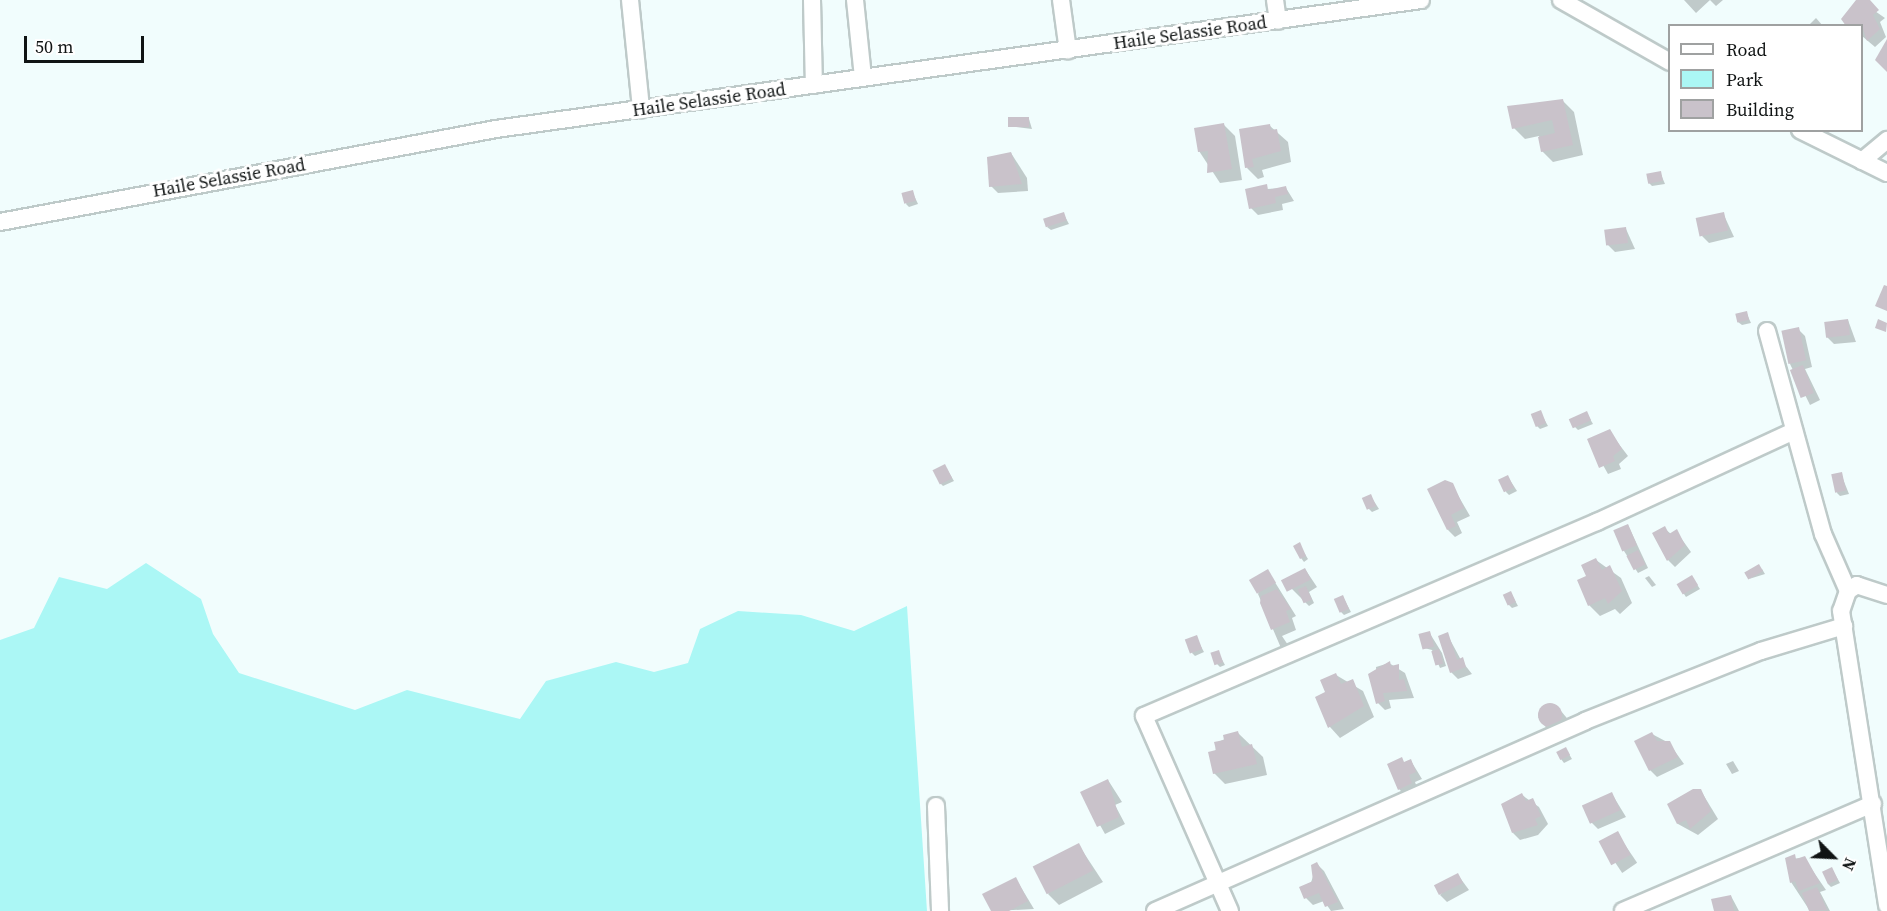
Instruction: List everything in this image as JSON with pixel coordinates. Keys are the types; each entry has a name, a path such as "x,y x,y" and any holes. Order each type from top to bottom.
{"street":[{"path":"630,0 641,109"},
{"path":"812,0 814,85"},
{"path":"855,0 863,77"},
{"path":"1061,0 1068,51"},
{"path":"1275,0 1278,21"},
{"name":"Haile Selassie Road","path":"0,222 496,129 1421,0"},
{"path":"1561,0 1668,61"},
{"path":"1804,132 1887,173"},
{"path":"1862,161 1887,140"},
{"path":"1767,331 1823,534 1848,591 1841,611 1887,905"},
{"path":"1230,911 1144,716 1597,522 1794,431"},
{"path":"1848,591 1867,586 1887,595"},
{"path":"1155,911 1662,689 1844,626"},
{"path":"1623,911 1873,804"},
{"path":"936,806 940,911"}],"green space":[{"path":"146,563 201,599 213,634 239,673 355,710 407,690 520,719 546,681 616,662 654,672 688,663 700,629 738,611 801,615 854,631 907,606 927,911 0,911 0,640 34,628 59,577 107,589"}],"building":[{"path":"1856,0 1870,0 1879,10 1873,15 1880,29 1867,41 1863,24 1845,24 1841,19"},
{"path":"1887,39 1887,72 1875,60"},
{"path":"1563,99 1573,145 1541,152 1538,137 1555,133 1552,120 1512,129 1507,106"},
{"path":"1008,117 1029,117 1029,127 1008,127"},
{"path":"1224,123 1232,169 1207,173 1208,151 1198,152 1194,128"},
{"path":"1270,124 1271,130 1277,129 1281,151 1252,159 1254,167 1245,168 1239,129"},
{"path":"1011,152 1022,184 989,187 987,157"},
{"path":"1661,171 1663,181 1648,184 1646,174"},
{"path":"1267,184 1268,190 1286,186 1288,194 1275,197 1276,203 1249,209 1245,189"},
{"path":"913,190 916,201 904,204 901,193"},
{"path":"1064,212 1067,221 1046,227 1043,219"},
{"path":"1724,212 1728,231 1700,237 1696,218"},
{"path":"1626,227 1628,243 1606,246 1604,230"},
{"path":"1884,285 1887,286 1887,311 1875,306"},
{"path":"1747,311 1749,320 1737,322 1735,314"},
{"path":"1848,319 1850,335 1826,338 1824,322"},
{"path":"1878,319 1887,323 1886,332 1875,328"},
{"path":"1799,327 1806,360 1788,364 1781,331"},
{"path":"1803,365 1814,393 1801,398 1790,370"},
{"path":"1541,410 1546,423 1536,427 1531,414"},
{"path":"1587,411 1591,420 1573,428 1569,419"},
{"path":"1610,429 1622,449 1613,456 1615,461 1599,468 1587,439"},
{"path":"945,464 952,478 940,485 933,470"},
{"path":"1842,472 1846,491 1835,493 1831,474"},
{"path":"1508,475 1514,488 1504,492 1498,480"},
{"path":"1445,480 1453,483 1464,508 1451,515 1456,526 1447,530 1427,489"},
{"path":"1371,494 1376,506 1367,510 1362,498"},
{"path":"1628,524 1637,545 1622,551 1613,530"},
{"path":"1665,526 1669,534 1677,529 1685,545 1667,561 1652,533"},
{"path":"1300,542 1306,556 1300,559 1293,546"},
{"path":"1638,550 1645,564 1634,570 1626,556"},
{"path":"1596,558 1602,570 1610,565 1622,591 1608,604 1605,598 1588,606 1577,580 1586,576 1581,565"},
{"path":"1759,564 1763,571 1748,579 1744,572"},
{"path":"1305,568 1311,580 1287,592 1281,580"},
{"path":"1268,569 1276,583 1257,594 1249,580"},
{"path":"1692,575 1698,585 1683,595 1677,584"},
{"path":"1306,586 1312,600 1304,603 1298,590"},
{"path":"1277,589 1291,609 1286,611 1290,622 1271,630 1260,603 1261,596"},
{"path":"1511,591 1516,602 1508,606 1503,595"},
{"path":"1343,595 1349,609 1340,613 1334,599"},
{"path":"1430,631 1434,646 1423,650 1418,634"},
{"path":"1448,632 1457,660 1463,657 1466,667 1450,673 1438,636"},
{"path":"1197,635 1202,649 1190,654 1185,639"},
{"path":"1439,649 1443,663 1435,666 1431,651"},
{"path":"1219,650 1223,662 1214,665 1210,653"},
{"path":"1390,661 1391,666 1399,664 1399,680 1404,679 1407,691 1383,693 1385,701 1376,704 1368,674"},
{"path":"1336,673 1341,684 1353,679 1364,706 1328,728 1315,697 1325,692 1320,680"},
{"path":"1550,703 1558,707 1562,715 1558,723 1550,727 1542,723 1538,715 1542,707"},
{"path":"1238,731 1242,747 1252,744 1257,764 1213,774 1208,752 1216,750 1214,742 1224,740 1223,735"},
{"path":"1652,732 1657,741 1670,741 1678,757 1649,771 1634,741"},
{"path":"1566,747 1570,755 1560,760 1556,752"},
{"path":"1402,757 1404,762 1411,759 1416,772 1409,775 1412,783 1398,790 1387,764"},
{"path":"1108,779 1119,817 1097,827 1080,792"},
{"path":"1693,789 1701,789 1711,811 1690,829 1686,820 1677,824 1667,804"},
{"path":"1612,792 1620,810 1590,824 1582,805"},
{"path":"1522,793 1526,801 1533,798 1541,816 1535,819 1538,825 1512,833 1501,804"},
{"path":"1618,831 1631,855 1611,865 1599,841"},
{"path":"1079,843 1093,871 1047,894 1033,867"},
{"path":"1795,854 1796,859 1805,856 1820,883 1799,891 1795,881 1790,883 1785,858"},
{"path":"1317,862 1338,902 1325,907 1319,893 1304,899 1299,887 1313,881 1311,865"},
{"path":"1832,867 1838,880 1828,884 1822,872"},
{"path":"1458,873 1463,883 1439,895 1434,885"},
{"path":"1016,877 1028,901 1009,911 991,911 982,894"},
{"path":"1817,887 1827,910 1809,911 1802,893"},
{"path":"1731,895 1734,911 1714,911 1711,899"}]}
